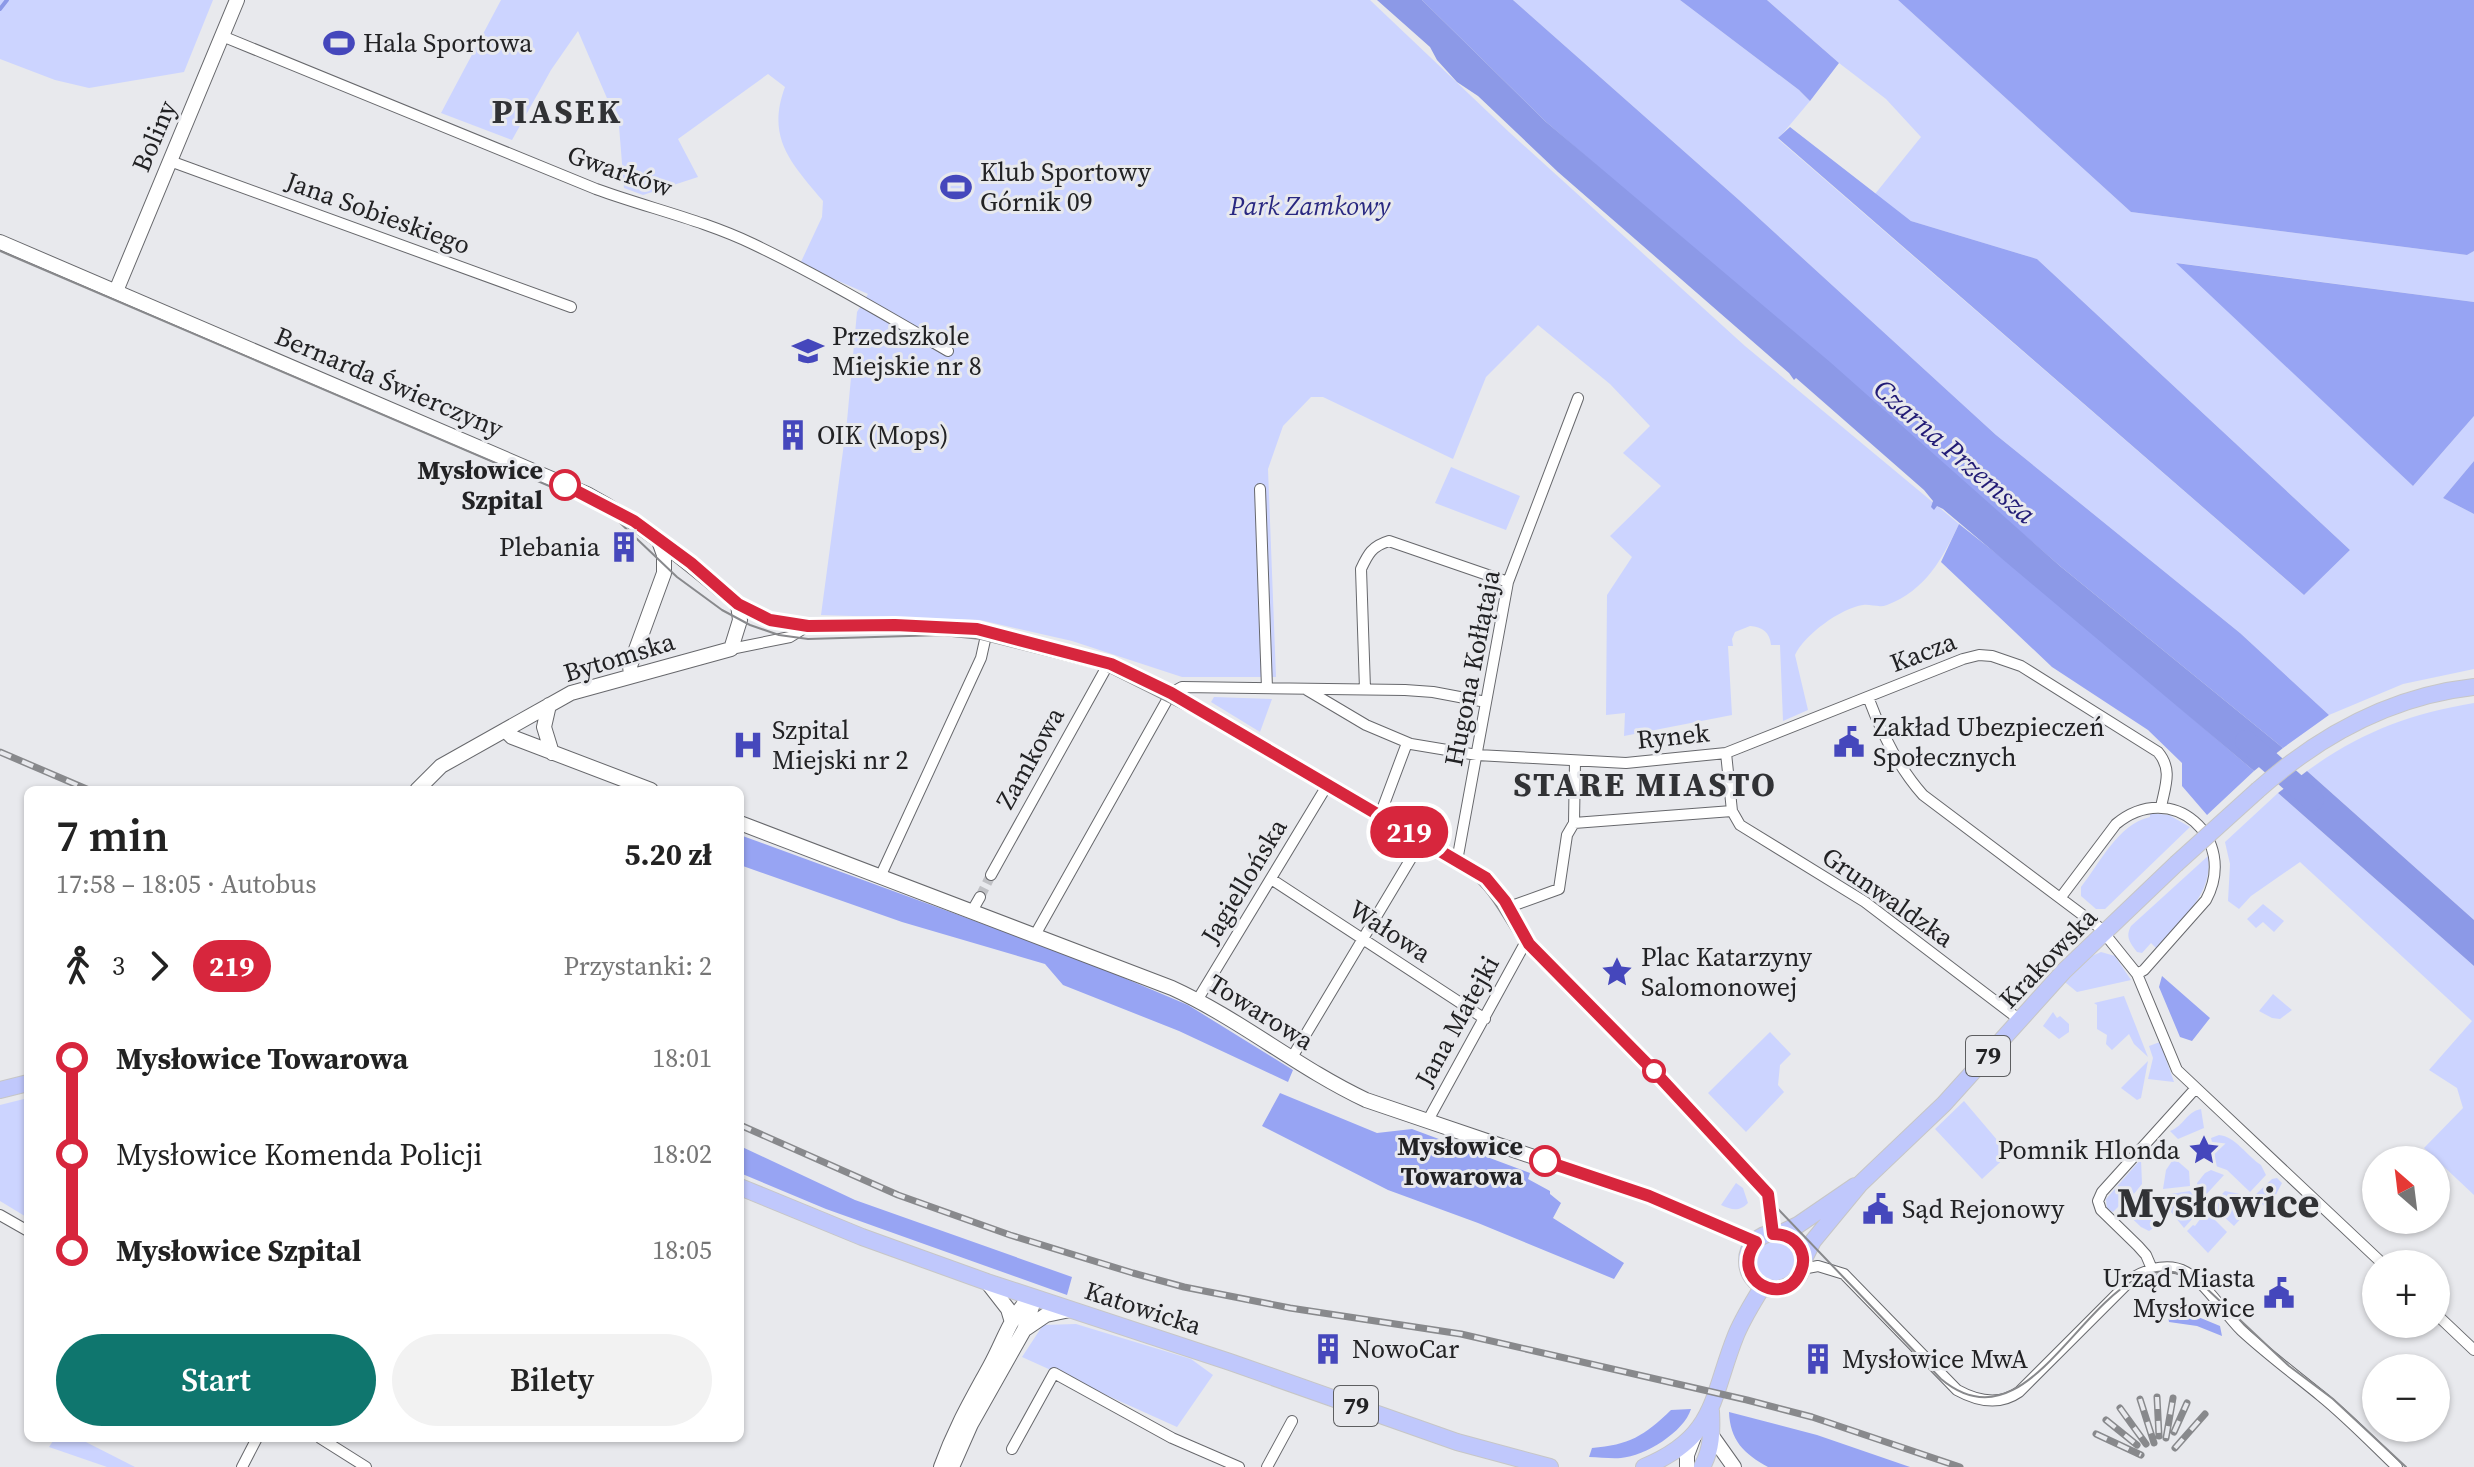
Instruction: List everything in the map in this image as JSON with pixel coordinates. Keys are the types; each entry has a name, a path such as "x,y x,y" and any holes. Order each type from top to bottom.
{"main road":[{"name":"Krakowska","path":"1802,1265 1813,1241 1860,1184 1944,1104 2064,971 2258,790 2306,750 2359,720 2410,701 2474,687"},
{"path":"0,1090 24,1084"},
{"name":"Krakowska","path":"1776,1234 1798,1225 1860,1184"},
{"name":"Katowicka","path":"744,1189 862,1237 987,1282 1230,1362 1457,1442 1541,1466"},
{"name":"79","path":"1756,1242 1776,1234"},
{"path":"1776,1234 1795,1242 1802,1265"},
{"path":"1702,1467 1708,1455 1704,1435 1736,1335 1763,1286 1753,1278 1748,1266 1749,1253 1756,1242"},
{"name":"79","path":"1763,1286 1773,1289 1788,1286 1797,1279 1802,1265"},
{"path":"1644,1467 1704,1435"}],"street":[{"name":"Boliny","path":"116,291 237,0"},
{"name":"Gwarków","path":"222,36 611,194 652,205 751,243 948,351"},
{"name":"Jana Sobieskiego","path":"170,161 571,307"},
{"name":"Bernarda Świerczyny","path":"0,242 587,494 634,521 691,563 738,604"},
{"name":"Hugona Kołłątaja","path":"1457,861 1508,582 1578,398"},
{"path":"1260,489 1267,688"},
{"path":"631,675 630,666 664,573 664,555 659,541"},
{"path":"1365,689 1361,569 1366,556 1377,545 1389,541 1508,582"},
{"path":"664,573 673,567 691,563"},
{"path":"731,649 740,620 738,604"},
{"name":"Bytomska","path":"738,604 770,620 808,626 895,625 987,631 1111,664 1171,693 1486,878 1509,907 1529,944 1665,1082 1768,1194 1776,1234"},
{"name":"Bytomska","path":"421,786 441,766 571,693 731,649 790,637 808,626"},
{"path":"880,877 981,658 987,631"},
{"name":"Kacza","path":"1726,753 1971,657 1996,656 2044,679 2155,749 2168,768 2161,807"},
{"name":"Zamkowa","path":"991,875 1111,664"},
{"path":"1035,935 1171,693 1182,687 1433,692 1486,702"},
{"name":"Rynek","path":"1307,690 1366,725 1407,743 1477,755 1651,762 1726,753 1732,811"},
{"path":"1868,697 1883,735 1923,795 2061,897 2104,933 2137,974 2177,1070 2368,1250"},
{"path":"549,705 544,727 552,753"},
{"path":"505,730 512,737 640,786"},
{"path":"1380,815 1407,743"},
{"path":"1509,907 1559,889 1567,835 1574,823 1575,761"},
{"name":"Jagiellońska","path":"1198,999 1328,784"},
{"path":"2061,897 2116,824 2143,808 2161,807 2186,816 2204,832 2217,865 2212,889 2206,900 2137,974"},
{"path":"1574,823 1732,811"},
{"name":"Grunwaldzka","path":"1732,811 1740,825 1865,902 2020,1020"},
{"name":"Towarowa","path":"744,825 1198,999 1343,1089 1427,1122 1649,1196 1756,1242"},
{"path":"1291,1059 1422,840"},
{"name":"Wałowa","path":"1271,879 1485,1019"},
{"path":"972,911 980,897"},
{"name":"Jana Matejki","path":"1427,1122 1523,947 1529,944"},
{"path":"2152,1269 2146,1255 2101,1210 2098,1201 2102,1192 2195,1089"},
{"path":"0,1215 24,1229"},
{"path":"1802,1265 1844,1274 1957,1390 1972,1399 1983,1401 2004,1399 2016,1394 2125,1284 2152,1269 2169,1267 2188,1273 2222,1311 2281,1366 2342,1415 2397,1467"},
{"path":"987,1282 1008,1309 1011,1319"},
{"path":"941,1467 951,1440 992,1363 1011,1319 1033,1297"},
{"path":"952,1467 971,1424 1024,1330 1033,1297"},
{"path":"1024,1330 1046,1315 1072,1310"},
{"path":"2450,1327 2474,1350"},
{"path":"1012,1449 1054,1373 1172,1438 1239,1467"},
{"path":"971,1424 973,1395"},
{"path":"1267,1467 1292,1421"},
{"path":"951,1440 971,1424"},
{"path":"1687,1467 1687,1455 1704,1435 1734,1467"},
{"path":"242,1467 255,1442"},
{"path":"326,1442 366,1467"}],"green space":[{"path":"0,0 213,0 184,72 89,88 55,80 0,59"},
{"name":"Park Zamkowy","path":"501,0 1370,0 1509,132 1745,346 1959,524 1939,561 1912,591 1887,605 1863,605 1844,611 1806,639 1795,655 1808,710 1783,721 1780,645 1771,645 1765,631 1750,626 1735,632 1733,646 1728,646 1732,715 1624,736 1625,713 1606,715 1607,595 1632,557 1610,536 1661,486 1623,453 1650,426 1610,384 1538,325 1486,377 1453,459 1323,397 1311,397 1283,426 1268,469 1276,677 1182,677 1072,641 980,620 821,615 847,421 857,312 868,294 800,264 822,217 823,201 792,162 780,135 778,121 785,87 768,74 678,139 698,177 643,195 624,188 619,126 578,31 551,70 512,140 441,113"},
{"path":"1513,0 1680,0 1810,101 1778,139 2304,595 2350,550 2037,259 1911,221 1875,194 1921,137 1886,99 1767,0 1898,0 2131,212 2467,255 2474,251 2474,302 2177,263 2413,486 2474,416 2474,461 2443,498 2474,514 2474,669 2403,684 2329,715 2240,633 1996,435 1739,200"},
{"path":"1451,467 1520,496 1506,530 1435,503"},
{"path":"1214,697 1272,699 1260,732 1211,702"},
{"path":"2474,703 2474,920 2307,771 2347,745 2386,726"},
{"path":"2278,793 2474,966 2474,1195 2450,1172 2450,1146 2426,1146 2463,1108 2457,1088 2429,1070 2472,1021 2300,862 2251,896 2239,909 2228,901 2230,864 2225,842"},
{"path":"2150,813 2169,815 2190,827 2105,909 2096,909 2081,896 2081,887 2119,836 2150,817"},
{"path":"2208,856 2206,883 2193,906 2156,948 2151,943 2142,953 2137,952 2128,937 2131,926"},
{"path":"2263,904 2284,921 2274,932 2263,922 2256,928 2247,919"},
{"path":"2101,952 2115,956 2131,980 2077,992 2062,983 2092,956"},
{"path":"2273,994 2292,1010 2280,1019 2259,1011"},
{"path":"2124,996 2148,1057 2134,1044 2129,1034 2112,1050 2106,1044 2107,1035 2097,1029 2097,1005 2094,1003"},
{"path":"2053,1012 2069,1024 2069,1032 2059,1039 2043,1026"},
{"path":"1770,1032 1791,1054 1780,1065 1778,1085 1784,1092 1746,1132 1708,1093"},
{"path":"2160,1042 2174,1082 2148,1079 2153,1058 2149,1046"},
{"path":"2148,1061 2141,1098 2137,1100 2121,1088"},
{"path":"24,1099 24,1216 0,1201 0,1105"},
{"path":"1964,1101 2009,1154 1982,1179 1935,1129"},
{"path":"2201,1109 2204,1128 2178,1139 2170,1131 2192,1113"},
{"path":"2219,1135 2236,1143 2261,1165 2266,1175 2250,1192 2227,1170 2213,1165 2212,1157 2215,1156 2211,1138"},
{"path":"2174,1158 2189,1171 2190,1186 2163,1189 2166,1170"},
{"path":"2141,1159 2142,1184 2133,1195 2152,1217 2155,1227 2149,1231 2119,1206 2113,1212 2107,1209 2106,1199"},
{"path":"2211,1170 2224,1175 2202,1199 2198,1195 2197,1183"},
{"path":"2277,1178 2282,1183 2268,1210 2254,1196"},
{"path":"1736,1183 1743,1188 1748,1203 1735,1209 1721,1205"},
{"path":"2190,1191 2202,1208 2184,1228 2167,1207 2164,1195"},
{"path":"2225,1191 2245,1195 2254,1204 2234,1226 2211,1205"},
{"path":"2206,1211 2227,1232 2208,1253 2187,1231"},
{"path":"1771,1239 1794,1248 1797,1261 1785,1279 1773,1285 1759,1276 1754,1263 1758,1250"},
{"path":"1076,1324 1191,1359 1213,1375 1177,1427 1022,1357 1043,1325"},
{"path":"52,1442 86,1442 135,1467 107,1467 49,1447"}],"shaded area":[{"path":"1377,0 1422,0 1545,121 1830,362 2060,566 2283,748 2254,771 1943,509 1937,506 1934,510 1931,507 1933,501 1924,490 1558,172 1478,96 1457,82 1430,47"},
{"path":"1422,0 1513,0 1739,200 1996,435 2240,633 2329,715 2283,748 2060,566 1545,121"},
{"path":"1680,0 1767,0 1839,63 1810,101"},
{"path":"1898,0 2474,0 2474,251 2467,255 2131,212"},
{"path":"1790,127 1911,221 2037,259 2350,550 2304,595 1778,138"},
{"path":"2176,263 2474,302 2474,416 2413,486"},
{"path":"2474,461 2474,514 2443,498"},
{"path":"1959,524 2035,584 2254,771 2207,815 2182,786 2182,763 2148,730 2052,667 1941,562"},
{"path":"2307,771 2474,920 2474,966 2278,793"},
{"path":"744,836 1084,961 1188,1005 1293,1070 1288,1082 1179,1031 1063,985 1045,964 902,922 744,866"},
{"path":"2162,976 2210,1018 2192,1041 2180,1037 2159,987"},
{"path":"1280,1093 1377,1133 1412,1129 1530,1173 1528,1179 1550,1191 1561,1203 1553,1218 1624,1263 1614,1279 1388,1190 1262,1126"},
{"path":"744,1148 855,1200 1072,1277 1067,1295 826,1209 744,1175"},
{"path":"2191,1314 2220,1326 2222,1336 2197,1326 2169,1322 2168,1316"},
{"path":"1691,1409 1672,1434 1652,1448 1621,1458 1589,1457 1592,1448 1635,1438 1671,1410"},
{"path":"1729,1412 1817,1435 1910,1467 1768,1467 1752,1457 1735,1438"}],"waterway":[{"path":"0,9 7,0"},
{"name":"Czarna Przemsza","path":"2246,741 2313,800"}],"tunnel":[{"path":"980,897 991,875"}],"tram line":[{"path":"0,251 582,500 617,520 677,577 722,610 750,625 779,635 808,639 942,635 981,639 1105,670 1209,722 1450,861 1487,892 1537,964 1570,992 1941,1379 1978,1397 2012,1390 2044,1367 2104,1304 2135,1280 2168,1271 2205,1287 2289,1366 2333,1399 2406,1467"}],"railway":[{"path":"0,752 80,786"},
{"path":"744,1127 898,1195 1010,1235 1133,1273 1184,1287 1290,1308 1461,1334 1747,1400 1812,1417 1960,1467"},
{"path":"2157,1397 2159,1436"},
{"path":"2166,1438 2173,1398"},
{"path":"2140,1399 2154,1443"},
{"path":"2174,1432 2187,1403"},
{"path":"2120,1408 2146,1444"},
{"path":"2175,1448 2205,1414"},
{"path":"2106,1420 2137,1445"},
{"path":"2096,1434 2141,1455"}],"bus line":[{"name":"219","path":"565,485 634,521 691,563 738,604 770,620 808,626 895,625 977,629 1111,664 1171,693 1486,878 1505,901 1529,944 1654,1071 1768,1194 1773,1234 1786,1236 1797,1245 1803,1257 1801,1272 1788,1286 1773,1289 1763,1286 1753,1278 1748,1266 1749,1253 1756,1242 1649,1196 1545,1161"}],"place":[{"name":"Hala Sportowa","path":"339,43"},
{"name":"Klub Sportowy Górnik 09","path":"956,187"},
{"name":"Przedszkole Miejskie nr 8","path":"808,351"},
{"name":"OIK (Mops)","path":"793,435"},
{"name":"Mysłowice Szpital","path":"565,485"},
{"name":"Plebania","path":"624,547"},
{"name":"Zakład Ubezpieczeń Społecznych","path":"1849,742"},
{"name":"Szpital Miejski nr 2","path":"748,745"},
{"name":"Plac Katarzyny Salomonowej","path":"1617,972"},
{"name":"Pomnik Hlonda","path":"2204,1150"},
{"name":"Mysłowice Towarowa","path":"1545,1161"},
{"name":"Sąd Rejonowy","path":"1878,1209"},
{"name":"Urząd Miasta Mysłowice","path":"2279,1293"},
{"name":"NowoCar","path":"1328,1349"},
{"name":"Mysłowice MwA","path":"1818,1359"}],"district":[{"name":"PIASEK","path":"557,111"},
{"name":"STARE MIASTO","path":"1645,784"},
{"name":"Mysłowice","path":"2218,1202"}]}
